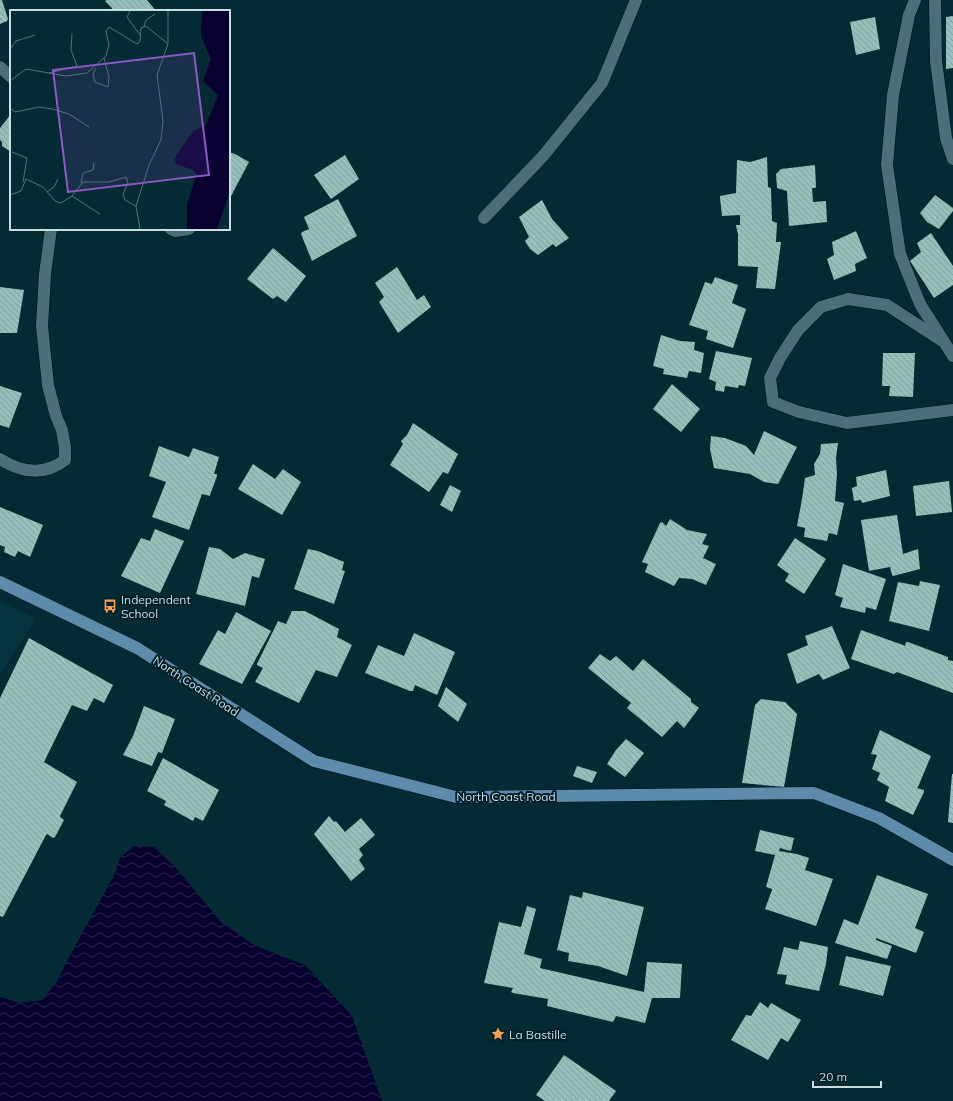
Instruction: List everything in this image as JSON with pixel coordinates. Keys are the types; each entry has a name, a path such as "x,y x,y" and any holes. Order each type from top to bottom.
{"main road":[{"name":"North Coast Road","path":"0,582 137,648 314,761 456,797 814,793 879,818 953,860"}],"street":[{"path":"484,218 544,155 602,84 636,0"},
{"path":"915,0 909,15 893,95 886,165 900,254 920,304 953,356"},
{"path":"935,0 936,61 946,138 953,159"},
{"path":"0,67 10,76"},
{"path":"0,459 16,468 31,471 57,466 65,460 62,430 56,416 48,385 42,326 45,274 51,230"},
{"path":"172,230 175,232 185,230"},
{"path":"944,342 887,305 848,299 821,307 798,330 770,378 773,402 799,412 847,423 953,410"}],"shaded area":[{"path":"0,601 36,618 0,675"}],"water":[{"path":"134,846 154,847 176,868 221,922 254,945 305,965 352,1016 382,1101 0,1101 0,997 19,1003 43,1000 57,981 115,874 120,858"}],"building":[{"path":"0,0 2,0 8,19 0,24"},
{"path":"147,0 155,10 111,10 112,8 105,1"},
{"path":"953,16 953,68 946,69 946,17"},
{"path":"875,17 880,49 856,55 850,22"},
{"path":"10,115 10,151 2,146 2,142 0,140 0,128"},
{"path":"230,152 249,162 230,198"},
{"path":"345,155 359,179 331,199 314,175"},
{"path":"767,157 768,187 771,188 772,221 777,223 776,242 781,242 775,289 756,288 758,267 738,266 738,234 736,225 740,225 740,215 722,216 720,198 720,196 736,193 737,160 750,162"},
{"path":"815,165 816,187 812,188 813,202 826,201 827,222 789,226 787,191 777,188 776,174 781,169"},
{"path":"935,195 953,208 953,211 939,229 927,222 920,213"},
{"path":"338,199 357,236 312,261 301,234 309,229 304,217"},
{"path":"542,200 552,219 569,238 556,247 553,244 538,255 530,249 525,241 529,237 519,217"},
{"path":"856,231 867,258 855,264 856,271 834,280 827,259 834,255 832,242"},
{"path":"931,233 953,266 953,285 934,298 910,261 921,252 917,243"},
{"path":"273,248 306,276 286,302 277,296 273,299 247,279"},
{"path":"397,267 417,300 424,295 431,307 398,333 379,302 384,297 375,283"},
{"path":"715,277 738,285 732,303 746,309 733,348 706,339 708,331 689,325 705,282 712,284"},
{"path":"0,287 24,290 17,333 0,333"},
{"path":"661,335 680,341 695,342 694,350 704,353 701,373 689,371 687,378 663,374 664,369 653,366"},
{"path":"716,351 752,358 745,386 739,385 738,388 725,386 724,392 715,390 716,382 709,379"},
{"path":"883,353 915,353 913,397 889,396 890,386 882,386"},
{"path":"672,384 700,409 681,432 653,409"},
{"path":"0,386 22,393 9,428 0,425"},
{"path":"413,423 458,454 448,474 443,472 429,492 390,465 403,444 401,441 407,435"},
{"path":"764,431 797,447 778,484 764,482 750,474 714,468 710,449 711,436 725,438 746,446 754,455"},
{"path":"838,443 836,458 837,474 835,501 844,503 837,535 829,533 827,541 804,537 805,528 797,526 805,478 815,475 814,464 820,454 821,444"},
{"path":"159,446 189,457 193,448 219,457 214,474 217,474 217,476 210,496 202,494 189,530 152,517 166,482 149,476"},
{"path":"253,464 275,479 283,469 301,482 282,515 238,489"},
{"path":"886,470 890,496 862,503 861,500 854,501 852,488 857,486 856,477"},
{"path":"949,481 952,512 916,516 913,486"},
{"path":"450,485 461,491 452,512 440,505"},
{"path":"0,507 43,525 30,557 18,551 15,557 4,552 5,547 0,545"},
{"path":"897,515 903,554 918,549 920,569 893,576 890,567 869,571 861,520"},
{"path":"670,519 687,530 707,534 702,544 709,546 703,558 716,564 706,585 692,579 679,578 674,586 645,572 648,564 642,562 660,523 662,522 666,526"},
{"path":"155,529 184,541 160,593 121,576 141,538 150,541"},
{"path":"795,538 826,559 804,594 785,581 789,574 777,565"},
{"path":"209,547 220,549 233,559 245,553 265,559 259,578 252,576 245,606 196,594"},
{"path":"308,549 318,551 344,562 342,570 345,571 334,604 294,589"},
{"path":"843,564 886,579 876,610 866,607 865,613 840,607 843,598 835,595"},
{"path":"920,581 940,585 929,631 889,621 898,582 919,586"},
{"path":"292,611 305,611 339,629 337,637 352,645 337,677 316,670 299,703 255,682 263,668 257,664 278,621 286,624"},
{"path":"236,612 271,631 242,684 199,664 218,630 225,634"},
{"path":"832,626 850,668 823,680 819,674 797,684 787,654 808,645 805,636"},
{"path":"861,630 905,646 906,642 908,642 948,657 948,660 953,661 953,693 897,672 894,674 851,659"},
{"path":"414,633 455,652 437,695 415,685 413,691 410,691 365,673 378,645 404,656"},
{"path":"29,638 113,685 104,703 94,698 87,711 72,705 44,762 77,782 60,816 64,820 55,837 53,838 47,834 46,835 3,917 0,916 0,698"},
{"path":"600,654 610,661 616,656 633,671 643,659 691,699 691,702 699,708 684,728 677,721 662,737 627,708 631,703 588,668"},
{"path":"446,687 467,704 458,722 438,706"},
{"path":"761,699 785,702 797,714 784,787 742,783 755,705"},
{"path":"144,706 175,719 162,753 158,752 152,766 123,755 133,736"},
{"path":"880,730 931,756 917,788 924,790 924,792 913,815 885,801 889,787 877,780 880,773 872,769 877,755 871,754"},
{"path":"626,739 644,753 625,777 607,764 616,750"},
{"path":"163,758 219,790 203,821 195,817 193,821 164,805 166,801 147,791"},
{"path":"577,766 597,772 592,783 573,776"},
{"path":"953,774 953,823 948,822"},
{"path":"329,816 334,822 336,821 345,832 361,818 375,835 359,849 363,855 359,860 365,869 351,881 314,834"},
{"path":"760,830 794,838 791,851 780,848 779,851 809,858 805,870 833,879 816,926 765,909 772,890 766,887 775,855 755,851"},
{"path":"877,875 928,894 915,928 924,932 916,953 876,938 876,940 892,946 887,959 835,943 844,919 858,925"},
{"path":"583,892 644,907 627,976 598,966 568,961 569,953 557,950 570,895 582,898"},
{"path":"527,906 536,909 524,954 542,959 540,968 644,992 647,962 682,964 680,998 652,998 645,1023 616,1016 613,1022 547,1006 548,999 513,993 511,992 513,988 484,983 499,922 521,927"},
{"path":"800,941 828,947 826,964 819,991 785,984 787,975 777,974 784,947 798,950"},
{"path":"846,956 891,966 883,996 839,985"},
{"path":"760,1002 768,1008 771,1003 801,1020 788,1042 781,1038 768,1060 731,1040 746,1015 751,1016"},
{"path":"564,1055 616,1091 609,1101 545,1101 536,1095"}],"place":[{"name":"Independent School","path":"110,606"},
{"name":"La Bastille","path":"498,1034"}]}
